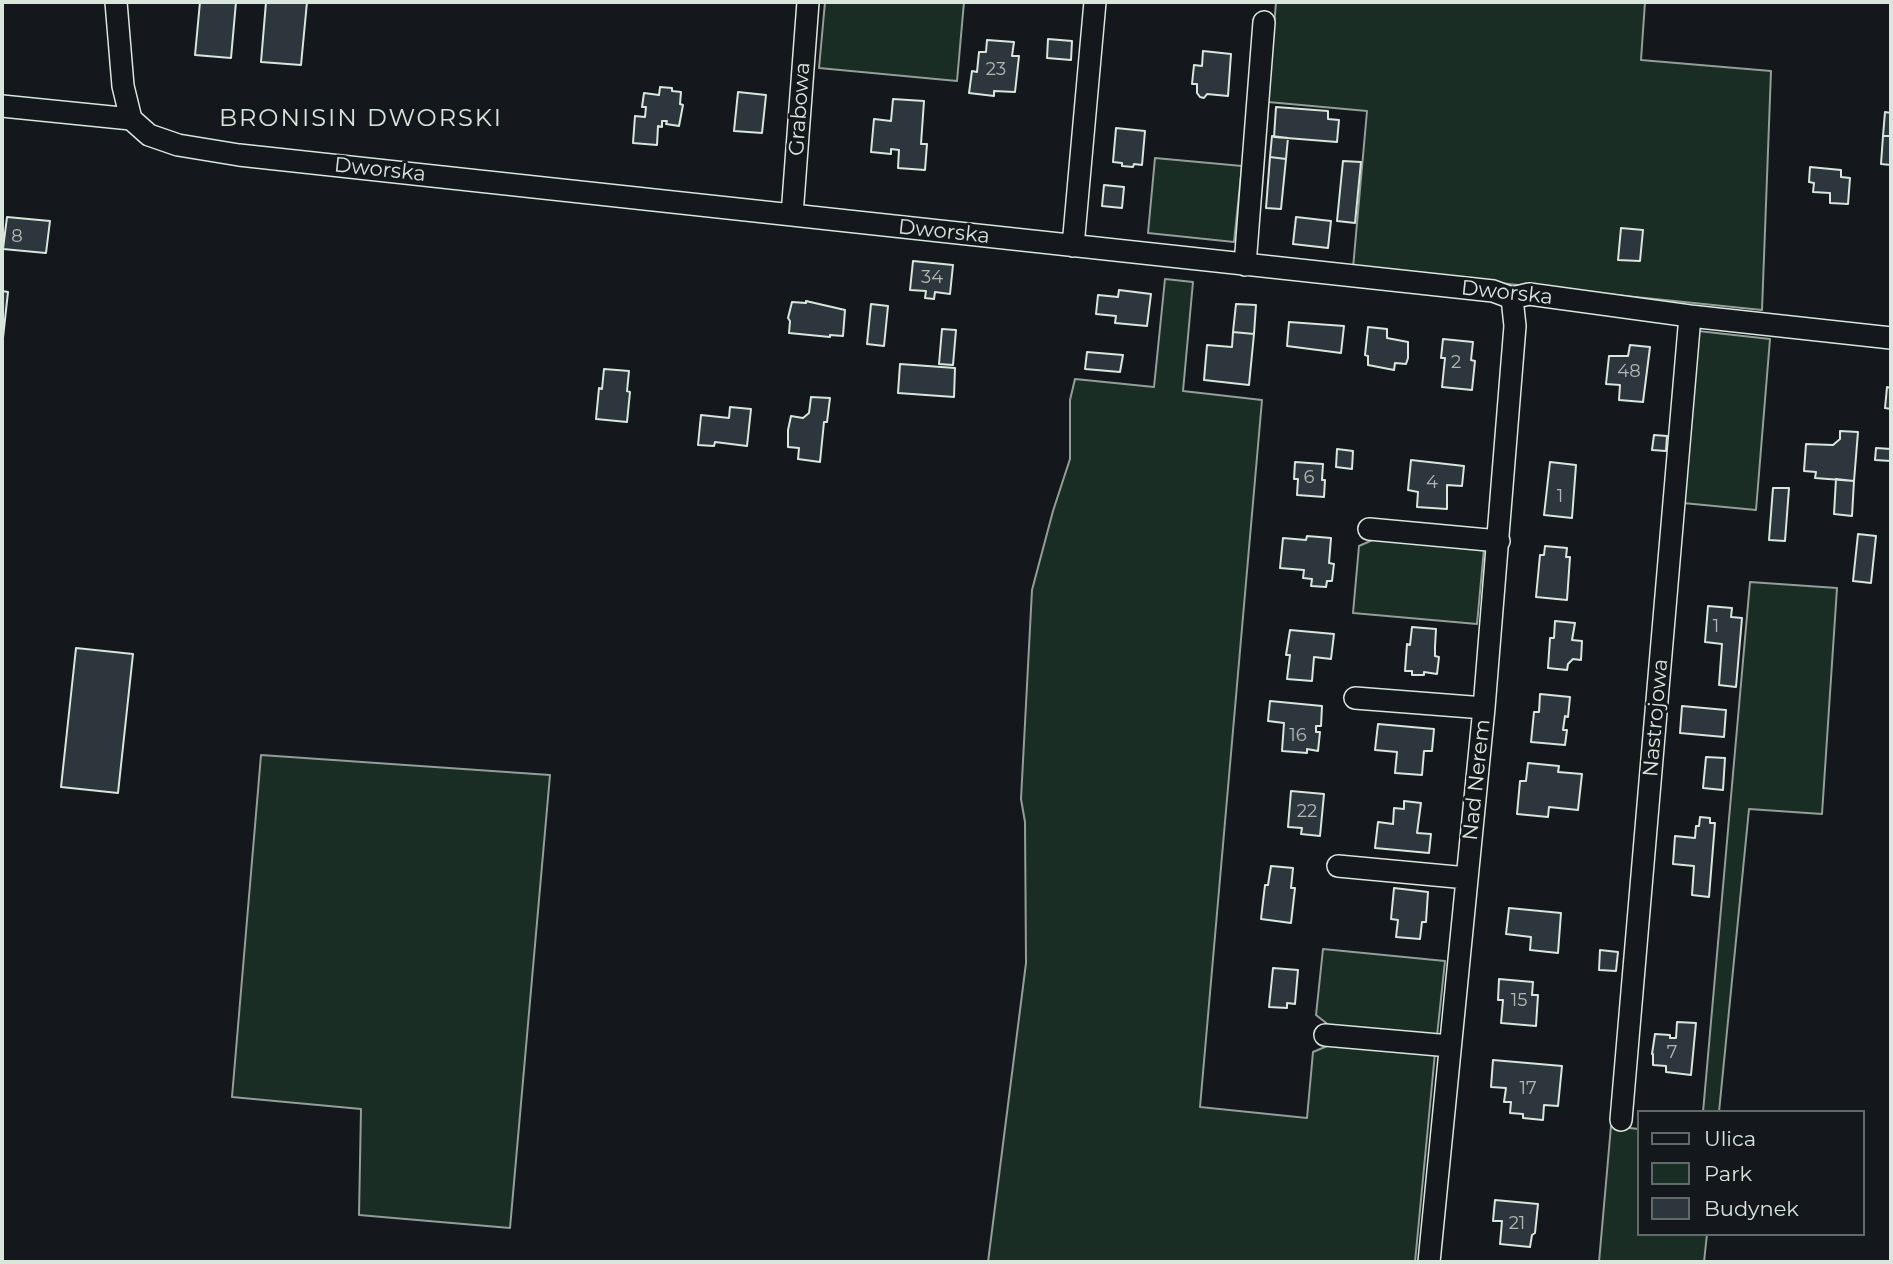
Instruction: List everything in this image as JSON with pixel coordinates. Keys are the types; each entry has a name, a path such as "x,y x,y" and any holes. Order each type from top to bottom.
{"street":[{"path":"116,2 123,86 131,119"},
{"name":"Grabowa","path":"792,215 808,2"},
{"path":"1073,246 1095,2"},
{"path":"1245,265 1264,22"},
{"name":"Dworska","path":"2,106 131,119 149,135 168,142 239,155 1493,292 1512,298 1529,294 1690,316 1891,338"},
{"name":"Nad Nerem","path":"1429,1262 1499,541 1516,326 1512,298"},
{"name":"Nastrojowa","path":"1621,1120 1690,316"},
{"path":"1369,529 1499,541"},
{"path":"1355,698 1484,708"},
{"path":"1338,866 1467,878"},
{"path":"1325,1035 1450,1046"}],"green space":[{"path":"825,2 964,2 957,81 819,68"},
{"path":"1276,2 1645,2 1641,60 1771,71 1762,310 1353,268 1367,111 1268,102"},
{"path":"1155,158 1242,166 1234,242 1148,233"},
{"path":"1165,279 1193,282 1183,391 1262,400 1200,1107 1307,1118 1313,1052 1332,1044 1435,1053 1415,1262 988,1262 1026,963 1025,822 1021,799 1032,590 1070,459 1070,400 1075,379 1154,387"},
{"path":"1698,331 1770,339 1756,510 1683,503"},
{"path":"1377,538 1484,549 1477,624 1353,613 1359,546"},
{"path":"1750,582 1837,588 1822,814 1749,809 1719,1110 1703,1110"},
{"path":"261,755 550,775 510,1228 359,1215 361,1109 232,1097"},
{"path":"1323,949 1445,961 1437,1036 1330,1026 1316,1015"},
{"path":"1611,1126 1638,1129 1638,1236 1707,1236 1704,1262 1599,1262"}],"building":[{"path":"200,2 236,2 231,58 195,55"},
{"path":"266,2 307,2 301,65 261,62"},
{"path":"1048,39 1072,41 1071,60 1047,58"},
{"path":"987,40 1014,42 1012,56 1019,56 1015,92 994,91 994,96 969,93 972,71 977,72 979,52 986,52"},
{"path":"1203,51 1231,54 1228,96 1207,94 1204,98 1200,97 1197,84 1192,84 1194,65 1202,66"},
{"path":"660,87 681,92 680,104 683,105 679,126 662,121 662,127 658,126 657,145 633,143 635,116 645,117 646,107 642,107 644,93 659,95"},
{"path":"738,92 766,95 762,133 734,131"},
{"path":"893,99 924,101 921,144 927,144 925,170 898,168 899,150 891,149 891,154 871,152 874,119 891,121"},
{"path":"1276,107 1328,111 1328,119 1339,120 1337,142 1274,137"},
{"path":"1885,112 1891,113 1891,136 1883,136"},
{"path":"1116,128 1145,131 1142,165 1122,166 1122,163 1113,162"},
{"path":"1272,136 1288,138 1286,159 1270,157"},
{"path":"1883,136 1891,136 1891,165 1881,164"},
{"path":"1270,157 1286,159 1281,209 1266,208"},
{"path":"1343,161 1361,162 1355,223 1337,221"},
{"path":"1810,167 1841,170 1841,177 1850,178 1848,204 1830,203 1830,193 1813,192 1814,183 1809,182"},
{"path":"1104,185 1124,187 1122,208 1102,206"},
{"path":"7,217 50,221 46,253 3,249"},
{"path":"1296,217 1331,221 1328,248 1293,244"},
{"path":"1621,228 1643,230 1640,261 1618,260"},
{"path":"913,261 953,265 950,294 935,292 934,299 925,298 926,291 910,290"},
{"path":"1119,290 1151,294 1147,326 1115,323 1116,316 1096,314 1098,295 1118,297"},
{"path":"2,291 8,292 2,347"},
{"path":"806,301 845,310 843,336 789,333 788,318 792,302"},
{"path":"871,304 888,306 884,346 867,344"},
{"path":"1236,304 1256,305 1254,334 1233,332"},
{"path":"1289,322 1344,326 1341,353 1287,346"},
{"path":"1368,327 1387,329 1387,338 1408,342 1406,364 1395,363 1394,370 1368,365 1368,356 1365,355"},
{"path":"942,329 956,330 953,365 939,364"},
{"path":"1233,332 1254,334 1249,385 1204,380 1207,345 1232,347"},
{"path":"1443,339 1473,342 1471,360 1475,361 1472,390 1442,387 1445,358 1441,358"},
{"path":"1630,345 1650,347 1643,402 1619,400 1620,385 1606,384 1609,356 1628,356"},
{"path":"1087,352 1123,355 1120,372 1085,369"},
{"path":"900,364 955,368 954,397 898,393"},
{"path":"604,369 629,371 627,422 596,419"},
{"path":"1887,387 1891,388 1891,409 1885,408"},
{"path":"811,397 830,398 827,422 824,422 820,462 798,459 799,448 788,447 791,416 803,418 809,413"},
{"path":"730,407 751,409 747,446 715,442 714,446 698,445 701,415 729,418"},
{"path":"1840,431 1858,432 1854,481 1815,478 1816,472 1804,471 1806,444 1833,445 1840,439"},
{"path":"1654,435 1667,436 1666,451 1652,450"},
{"path":"1876,448 1891,449 1891,461 1875,460"},
{"path":"1337,449 1353,451 1352,469 1336,467"},
{"path":"1411,460 1464,466 1462,486 1447,485 1447,509 1417,507 1418,492 1408,490"},
{"path":"1295,462 1323,464 1324,497 1297,495"},
{"path":"1550,462 1576,465 1572,518 1544,515"},
{"path":"1836,479 1854,481 1852,516 1834,514"},
{"path":"1773,488 1789,488 1785,541 1769,540"},
{"path":"1858,534 1876,536 1871,583 1853,581"},
{"path":"1307,536 1331,538 1329,563 1334,564 1332,581 1327,581 1326,587 1311,586 1312,579 1303,578 1304,570 1280,568 1283,538 1306,540"},
{"path":"1545,546 1567,548 1566,557 1570,557 1567,600 1536,597 1540,555 1544,555"},
{"path":"1708,606 1732,608 1731,617 1742,618 1736,687 1719,685 1722,644 1705,642"},
{"path":"1555,621 1575,623 1572,640 1582,641 1581,660 1573,659 1567,670 1548,668 1550,638 1554,638"},
{"path":"1412,627 1436,629 1435,656 1439,657 1437,674 1424,672 1424,675 1412,675 1412,671 1405,671 1407,644 1410,645"},
{"path":"1290,630 1334,634 1331,659 1314,657 1312,681 1287,679 1290,655 1286,655"},
{"path":"76,648 133,654 118,793 61,787"},
{"path":"1540,694 1570,697 1568,717 1565,716 1563,730 1567,730 1565,745 1531,742 1534,712 1539,712"},
{"path":"1270,701 1322,706 1321,726 1316,726 1316,732 1320,732 1318,751 1282,751 1284,723 1268,721"},
{"path":"1682,706 1726,710 1724,737 1680,733"},
{"path":"1378,724 1434,729 1432,751 1424,751 1422,775 1395,773 1397,752 1375,750"},
{"path":"1706,757 1725,758 1723,790 1703,788"},
{"path":"1528,763 1559,766 1558,772 1582,774 1578,810 1549,807 1548,817 1517,814 1520,781 1526,781"},
{"path":"1291,791 1324,794 1320,836 1301,834 1302,828 1288,827"},
{"path":"1404,801 1421,803 1417,833 1431,834 1429,853 1375,848 1378,822 1393,824 1394,808 1404,809"},
{"path":"1700,817 1710,818 1710,823 1715,823 1709,897 1692,895 1694,866 1673,864 1675,836 1695,838"},
{"path":"1271,866 1293,868 1291,888 1295,888 1291,923 1261,919 1265,885 1268,885"},
{"path":"1394,888 1428,892 1426,922 1422,922 1420,939 1396,937 1398,920 1391,919"},
{"path":"1509,908 1561,913 1558,953 1530,950 1531,937 1506,934"},
{"path":"1600,950 1618,952 1616,971 1599,970"},
{"path":"1273,968 1298,970 1295,1004 1287,1003 1287,1008 1269,1007"},
{"path":"1499,979 1533,982 1532,995 1538,995 1536,1026 1501,1023 1503,1000 1498,1000"},
{"path":"1677,1022 1696,1023 1691,1075 1666,1072 1666,1066 1653,1065 1655,1034 1676,1038"},
{"path":"1493,1060 1562,1066 1558,1106 1544,1105 1543,1120 1523,1118 1523,1114 1510,1113 1511,1102 1504,1102 1506,1088 1491,1087"},
{"path":"1495,1200 1538,1204 1535,1233 1532,1235 1530,1247 1500,1244 1502,1221 1493,1221"}],"district":[{"name":"BRONISIN DWORSKI","path":"361,119"}]}
